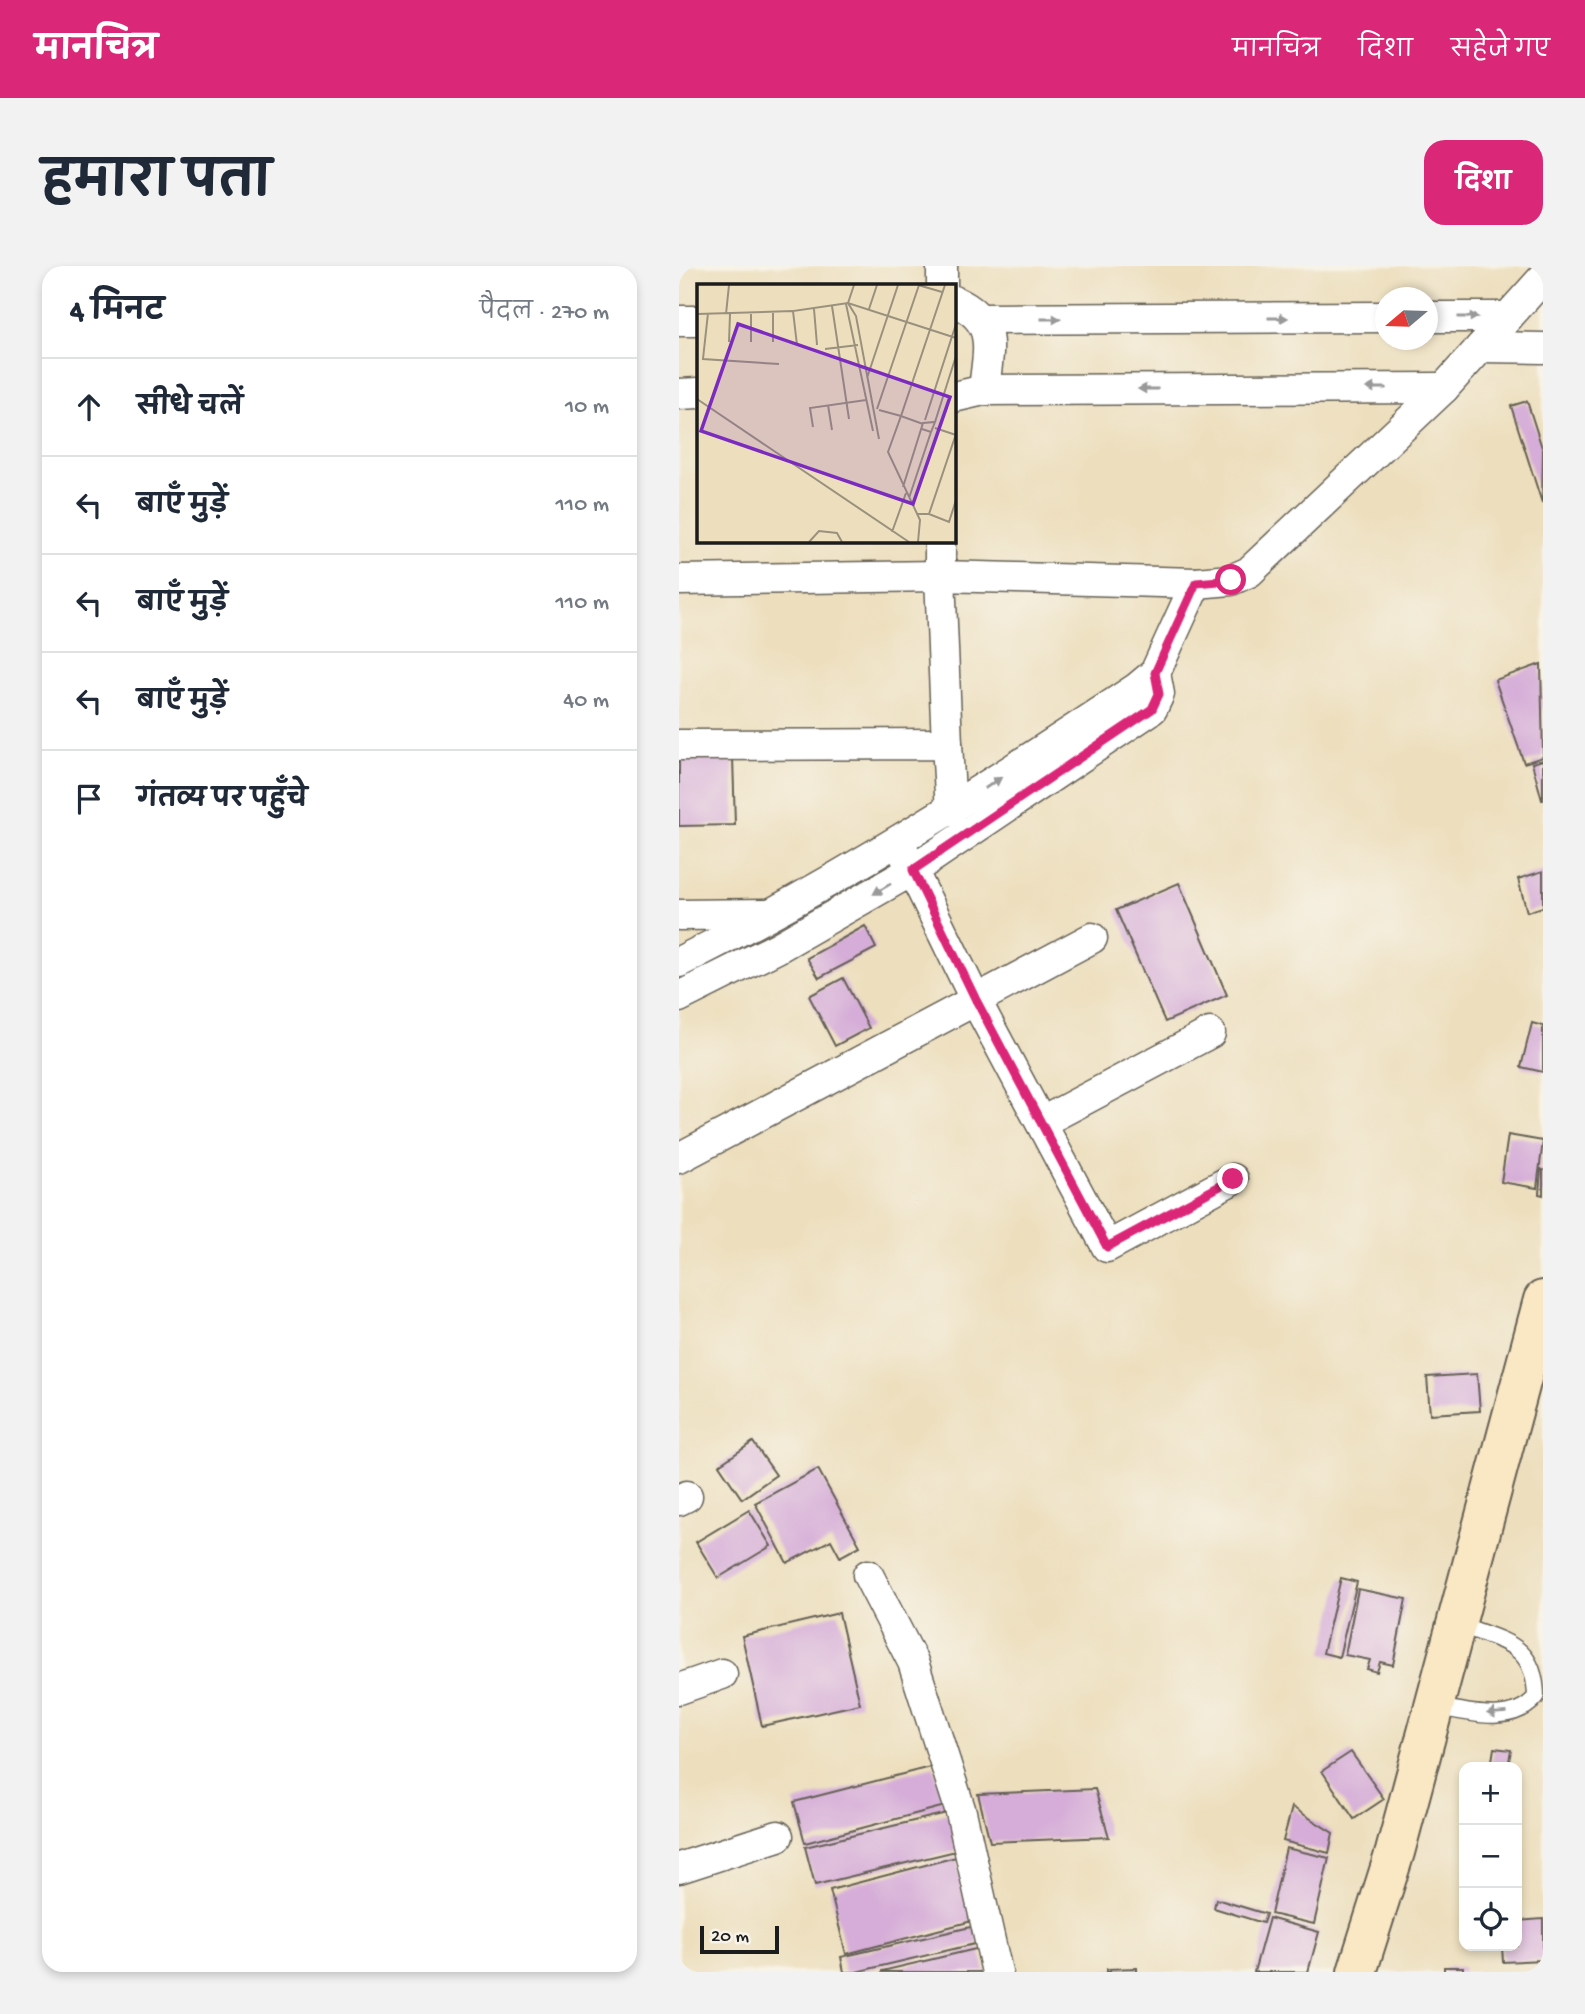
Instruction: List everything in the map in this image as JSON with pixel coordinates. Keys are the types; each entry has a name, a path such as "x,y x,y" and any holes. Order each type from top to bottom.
{"main road":[{"path":"1357,1972 1395,1852 1543,1300"}],"street":[{"path":"942,266 942,284"},
{"path":"679,580 940,576 1196,583 1231,580 1248,572 1444,388 1543,278"},
{"path":"955,302 982,319 1375,317"},
{"path":"1438,317 1508,317"},
{"path":"982,319 989,340 984,390"},
{"path":"679,321 697,321"},
{"path":"1481,347 1543,348"},
{"path":"955,397 984,390 1444,388"},
{"path":"679,394 697,393"},
{"path":"940,542 951,811"},
{"path":"679,962 776,914 899,843 951,811 1155,673 1196,583"},
{"path":"679,997 841,914 913,870 1152,709 1159,694 1155,673"},
{"path":"679,745 947,744"},
{"path":"899,843 976,1000 1107,1247 1233,1179"},
{"path":"679,915 776,914"},
{"path":"679,1158 1092,938"},
{"path":"1042,1122 1210,1033"},
{"path":"868,1575 913,1662 961,1812 997,1972"},
{"path":"679,1689 722,1674"},
{"path":"679,1868 778,1836"}],"lane":[{"path":"1434,1706 1476,1714 1502,1714 1526,1709 1536,1697 1536,1677 1530,1660 1517,1649 1456,1623"}],"building":[{"path":"1527,401 1543,451 1542,503 1511,406"},
{"path":"1541,664 1543,757 1524,763 1495,680"},
{"path":"733,757 735,825 679,826 679,758"},
{"path":"1543,760 1543,800 1542,800 1532,763"},
{"path":"1543,871 1543,907 1527,912 1518,879"},
{"path":"1179,883 1227,995 1165,1022 1116,910"},
{"path":"865,926 876,948 819,978 807,958"},
{"path":"843,978 869,1028 835,1046 809,996"},
{"path":"1532,1023 1543,1026 1543,1072 1521,1067"},
{"path":"1508,1135 1543,1141 1537,1188 1501,1182"},
{"path":"1541,1169 1543,1170 1543,1195 1539,1194"},
{"path":"1477,1374 1480,1411 1430,1414 1427,1377"},
{"path":"753,1442 776,1475 742,1499 719,1465"},
{"path":"818,1469 860,1546 840,1557 831,1540 787,1563 755,1503"},
{"path":"749,1510 771,1546 718,1578 696,1542"},
{"path":"1341,1578 1357,1582 1339,1657 1323,1653"},
{"path":"1358,1589 1406,1599 1393,1665 1380,1662 1377,1672 1367,1669 1370,1660 1345,1655"},
{"path":"839,1613 860,1704 762,1726 742,1636"},
{"path":"1494,1748 1511,1750 1509,1762 1492,1762"},
{"path":"1351,1752 1384,1799 1354,1819 1322,1771"},
{"path":"934,1766 945,1806 805,1843 794,1802"},
{"path":"1095,1789 1109,1837 990,1842 978,1794"},
{"path":"1292,1807 1333,1833 1329,1853 1283,1841"},
{"path":"951,1812 960,1850 815,1885 805,1847"},
{"path":"1286,1848 1329,1858 1314,1924 1271,1914"},
{"path":"956,1857 972,1921 846,1954 830,1890"},
{"path":"1216,1899 1266,1914 1263,1923 1214,1908"},
{"path":"1269,1918 1319,1932 1308,1972 1254,1972"},
{"path":"1543,1919 1543,1960 1503,1962 1502,1951 1522,1951 1522,1921"},
{"path":"975,1926 979,1943 856,1972 844,1972 841,1957"},
{"path":"980,1948 985,1972 882,1972 882,1971"},
{"path":"1444,1967 1463,1967 1463,1972 1444,1972"},
{"path":"1137,1968 1137,1972 1107,1972 1107,1969"}],"route":[{"path":"1231,580 1196,583 1155,673 1159,694 1152,709 913,870 976,1000 1107,1247 1233,1179"}]}
